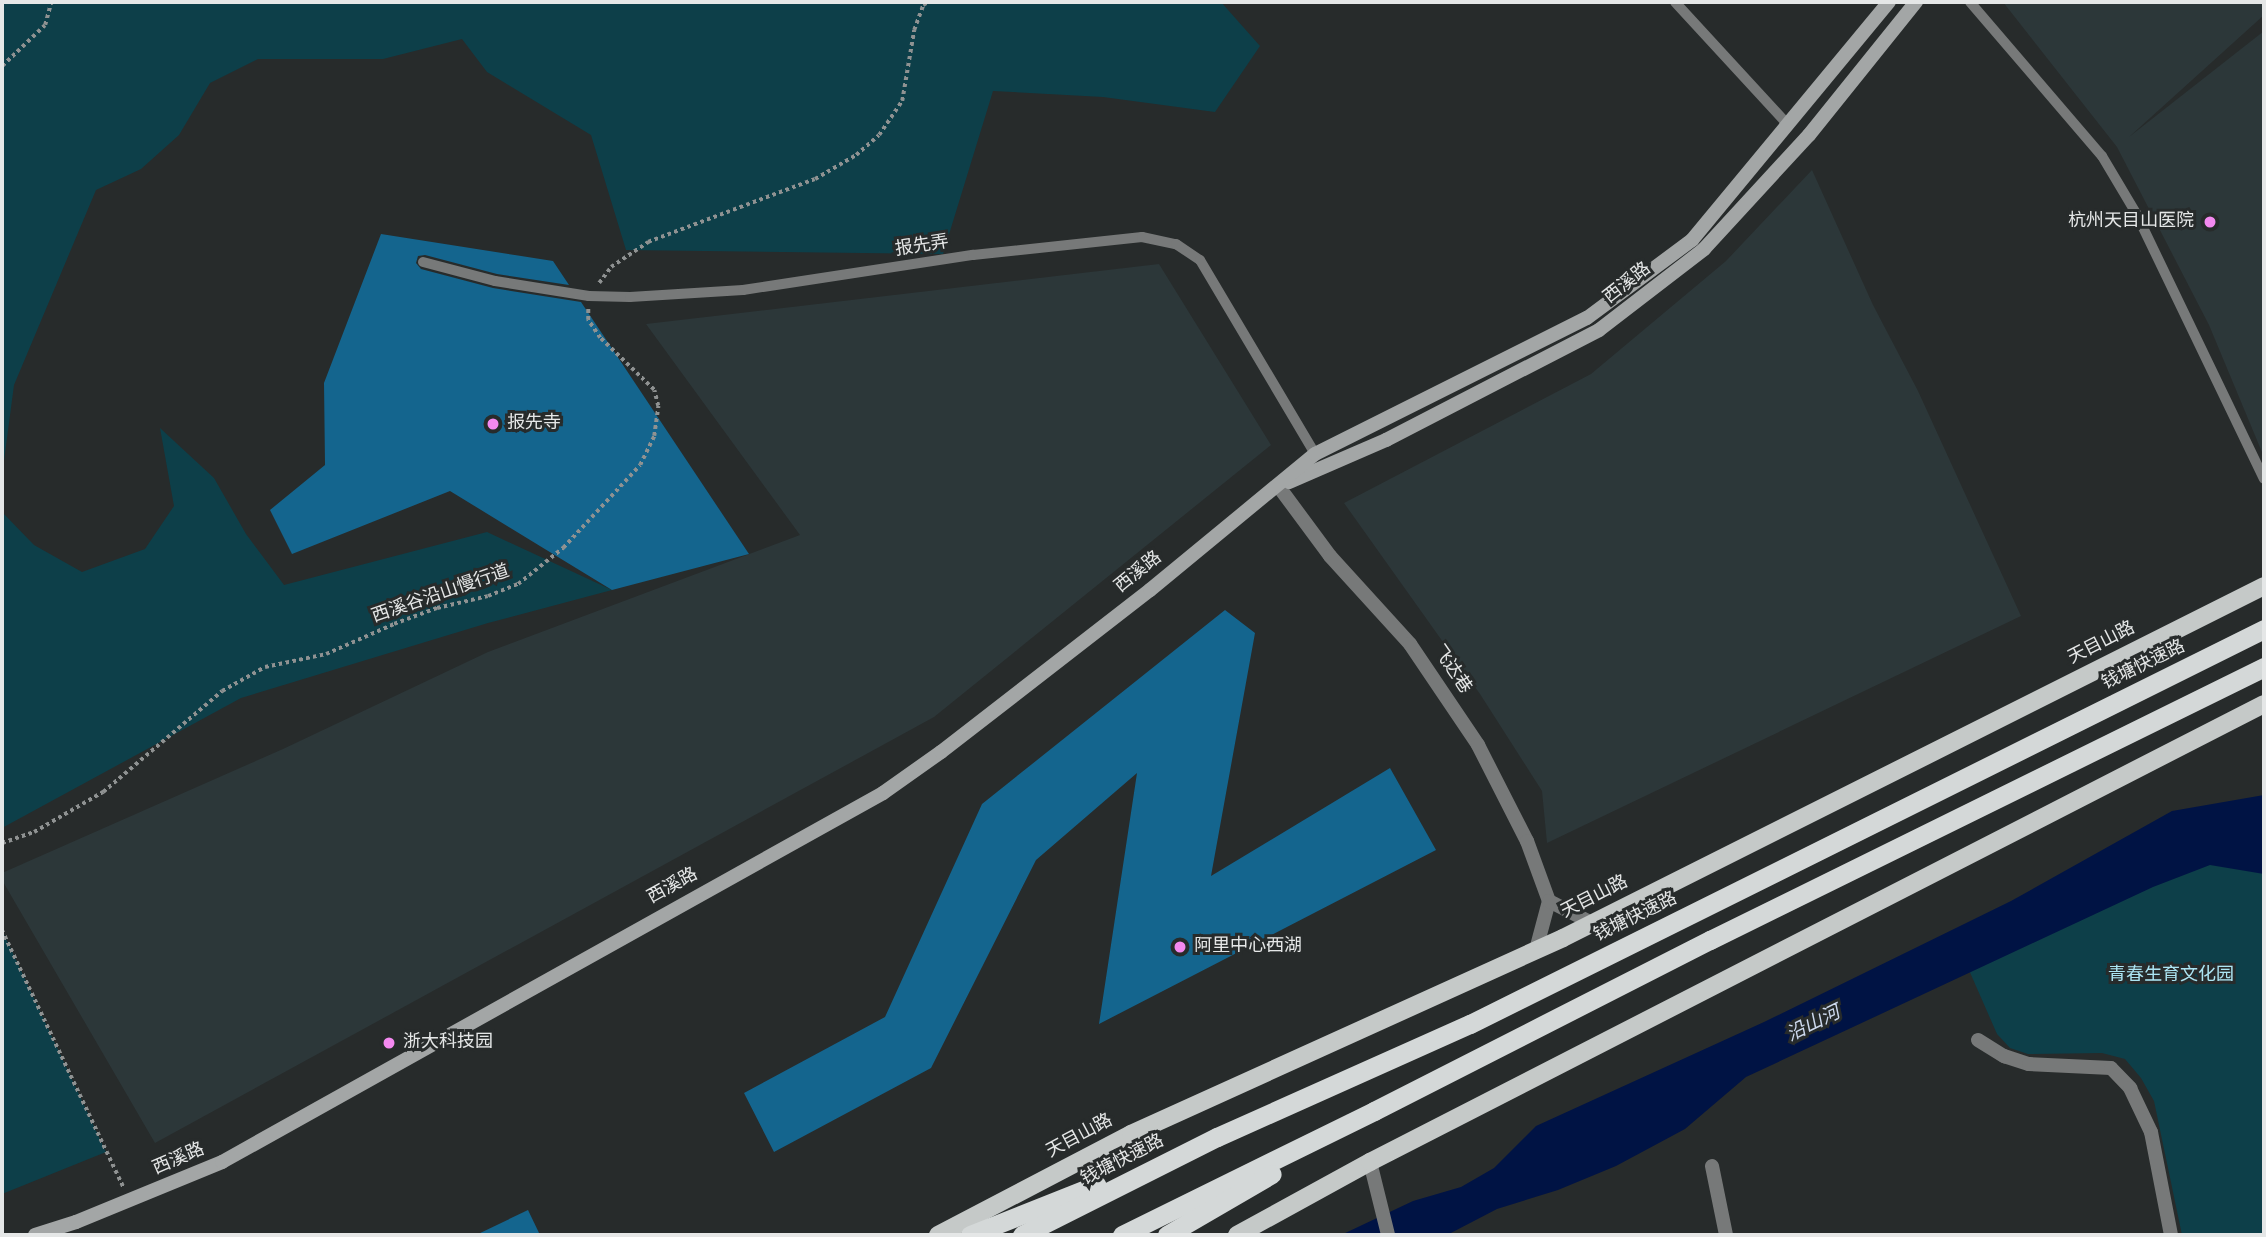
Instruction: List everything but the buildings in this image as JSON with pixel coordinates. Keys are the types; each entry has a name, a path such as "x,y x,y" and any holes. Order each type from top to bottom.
{"highway":[{"name":"钱塘快速路","path":"1022,1235 1217,1137 1470,1024 2264,629"},
{"path":"1122,1235 1374,1111 1722,934 2264,667"},
{"path":"1167,1235 1374,1111"},
{"path":"970,1235 1217,1137"}],"main road":[{"name":"西溪路","path":"35,1235 131,1201 222,1162 290,1127 501,1005 883,793 952,744 1279,487 1315,454 1587,318 1692,240 1889,2"},
{"name":"西溪路","path":"1279,487 1386,440 1599,330 1704,249 1809,135 1916,2"},
{"name":"天目山路","path":"938,1235 1131,1134 1592,923 2264,586"},
{"path":"1237,1235 1370,1162 2264,704"}],"street":[{"name":"飞达巷","path":"1279,487 1330,556 1410,644 1478,745 1528,841 1549,901"},
{"path":"1536,950 1549,901 1592,923"},
{"path":"1978,1040 2004,1056 2029,1064 2111,1068 2130,1088 2151,1132 2171,1235"},
{"path":"1370,1162 1388,1235"},
{"path":"1712,1166 1726,1235"}],"lane":[{"path":"1675,2 1788,125"},
{"path":"1970,2 2102,156 2160,261 2264,480"},
{"name":"报先弄","path":"423,262 495,281 589,296 743,290 973,255 1142,237 1177,244 1200,260 1315,454"}],"path":[{"path":"2,66 45,25 51,2"},
{"path":"589,296 611,267 648,242 815,179 856,155 879,135 902,101 914,30 923,5 928,2"},
{"name":"西溪谷沿山慢行道","path":"2,843 34,832 103,792 222,691 265,667 326,654 394,624 498,592 518,584 563,548 640,465 654,436 659,407 654,390 600,338 588,320 589,296"},
{"path":"2,930 131,1201"}],"shaded area":[{"path":"2003,2 2264,2 2264,15 2129,137 2264,31 2264,457 2209,325 2117,147"},
{"path":"1812,170 1873,305 1918,391 2021,616 1547,843 1542,791 1480,694 1344,503 1591,374 1726,261"},
{"path":"1159,264 1271,445 934,717 155,1143 2,880 2,873 283,749 488,652 800,535 646,324"}],"green space":[{"path":"2,2 1221,2 1260,46 1215,112 1103,97 993,91 943,254 626,250 591,135 487,72 462,39 383,59 258,59 210,83 179,135 141,169 96,190 14,385 2,476"},
{"path":"160,428 214,478 246,534 284,585 487,532 612,590 488,623 241,698 2,828 2,512 34,545 82,572 145,549 174,506"},
{"name":"青春生育文化园","path":"2234,847 2264,853 2264,1235 2182,1235 2154,1101 2141,1078 2125,1059 2102,1053 2028,1054 2010,1048 1997,1034 1965,961"},
{"path":"2,930 106,1152 2,1194"}],"water":[{"name":"沿山河","path":"2264,795 2264,874 2210,865 2153,887 1746,1077 1685,1129 1616,1166 1558,1190 1497,1209 1447,1235 1341,1235 1413,1201 1461,1187 1494,1168 1536,1126 1764,1022 2011,901 2172,811"}],"place":[{"name":"杭州天目山医院","path":"2210,222"},
{"name":"报先寺","path":"493,424"},
{"name":"阿里中心·西湖","path":"1180,947"},
{"name":"浙大科技园","path":"389,1043"}]}
